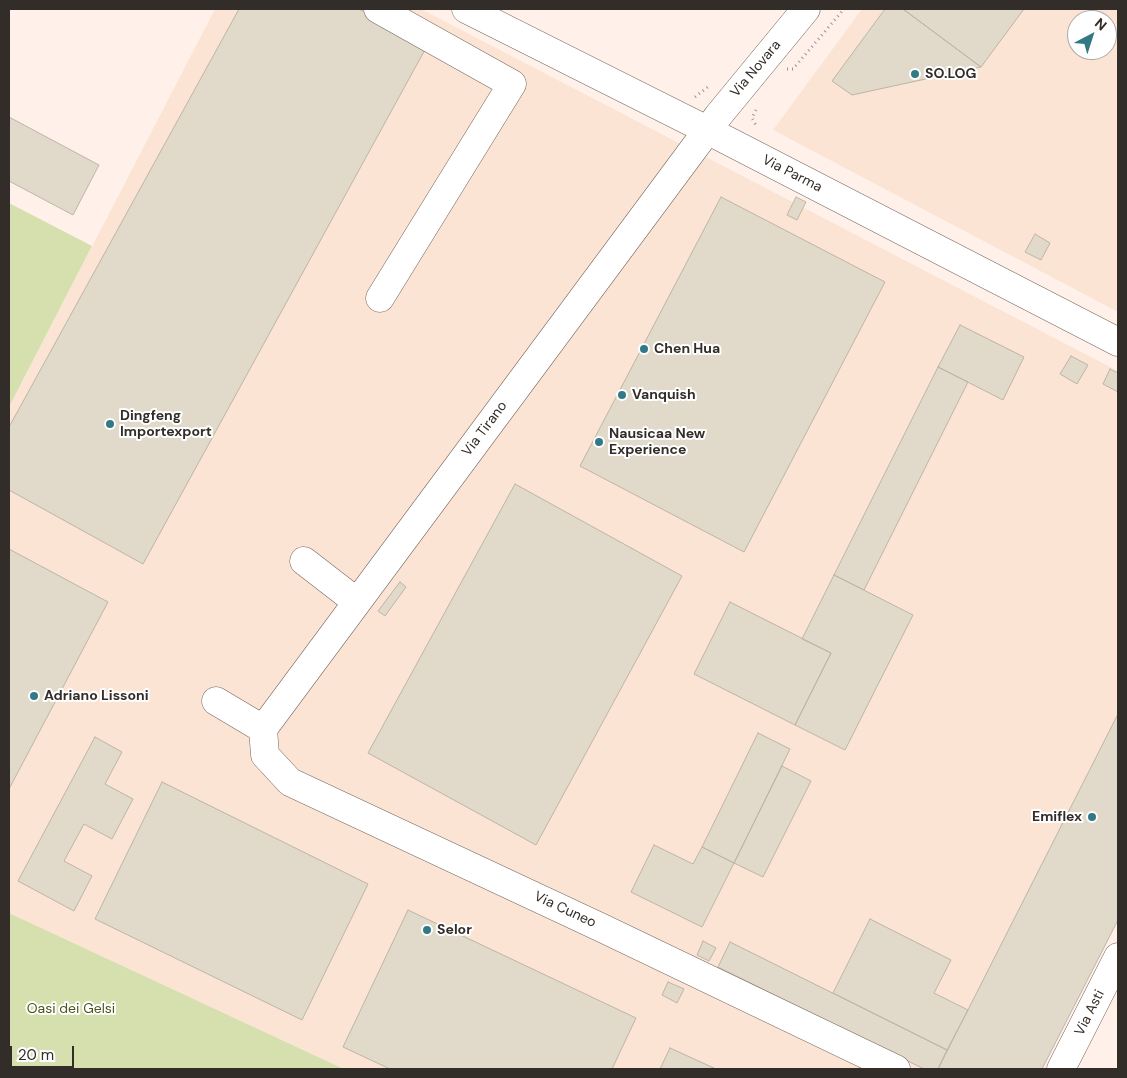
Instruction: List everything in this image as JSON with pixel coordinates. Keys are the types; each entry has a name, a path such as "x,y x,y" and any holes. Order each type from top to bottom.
{"street":[{"path":"378,9 512,84 380,298"},
{"name":"Via Parma","path":"466,9 707,130 1118,342"},
{"name":"Via Novara","path":"707,130 806,9"},
{"name":"Via Tirano","path":"263,729 707,130"},
{"path":"304,561 357,602"},
{"path":"216,701 263,729"},
{"name":"Via Cuneo","path":"263,729 265,755 290,782 602,928 896,1069"},
{"name":"Via Asti","path":"1061,1069 1118,957"}],"shaded area":[{"path":"215,9 421,9 1118,371 1118,920 1042,1069 344,1069 9,913 9,407"},
{"path":"862,9 1118,9 1118,312 773,130"}],"green space":[{"path":"9,203 92,246 9,407"},
{"name":"Oasi dei Gelsi","path":"9,913 344,1069 9,1069"}],"building":[{"path":"239,9 359,9 427,46 143,564 9,490 9,427"},
{"path":"885,9 903,9 981,67 852,95 832,81"},
{"path":"903,9 1024,9 981,67"},
{"path":"9,117 99,165 73,215 9,181"},
{"path":"721,197 885,282 744,552 580,466"},
{"path":"796,197 806,202 797,220 787,215"},
{"path":"1035,234 1050,243 1041,260 1025,252"},
{"path":"960,325 1024,357 1003,400 938,367"},
{"path":"1071,356 1088,365 1077,384 1060,374"},
{"path":"938,367 968,382 864,590 834,575"},
{"path":"1110,369 1118,373 1118,392 1103,384"},
{"path":"515,484 682,576 536,845 368,753"},
{"name":"Adriano Lissoni","path":"9,549 108,602 9,789"},
{"path":"834,575 913,615 845,750 795,725 831,653 802,639"},
{"path":"400,582 406,587 385,616 378,611"},
{"path":"730,602 831,653 795,725 694,674"},
{"name":"Emiflex","path":"1118,714 1118,920 1042,1069 938,1069"},
{"path":"758,733 790,749 734,863 702,847"},
{"path":"95,737 122,752 105,784 133,799 112,839 84,824 64,861 92,876 74,911 18,881"},
{"path":"782,766 811,781 763,877 734,863"},
{"path":"162,782 368,884 302,1020 95,919"},
{"path":"654,845 693,864 702,847 734,863 702,927 631,892"},
{"path":"408,910 636,1018 612,1069 390,1069 343,1047"},
{"path":"870,919 951,960 934,993 968,1010 947,1050 833,993"},
{"path":"703,941 716,948 709,961 697,955"},
{"path":"730,942 947,1050 938,1069 924,1069 718,967"},
{"path":"668,982 684,989 677,1003 662,995"},
{"path":"670,1048 716,1069 660,1069"}],"place":[{"name":"SO.LOG","path":"915,74"},
{"name":"Chen Hua","path":"644,349"},
{"name":"Vanquish","path":"622,395"},
{"name":"Dingfeng Importexport","path":"110,424"},
{"name":"Nausicaa New Experience","path":"599,442"},
{"name":"Adriano Lissoni","path":"34,696"},
{"name":"Emiflex","path":"1092,817"},
{"name":"Selor","path":"427,930"}]}
